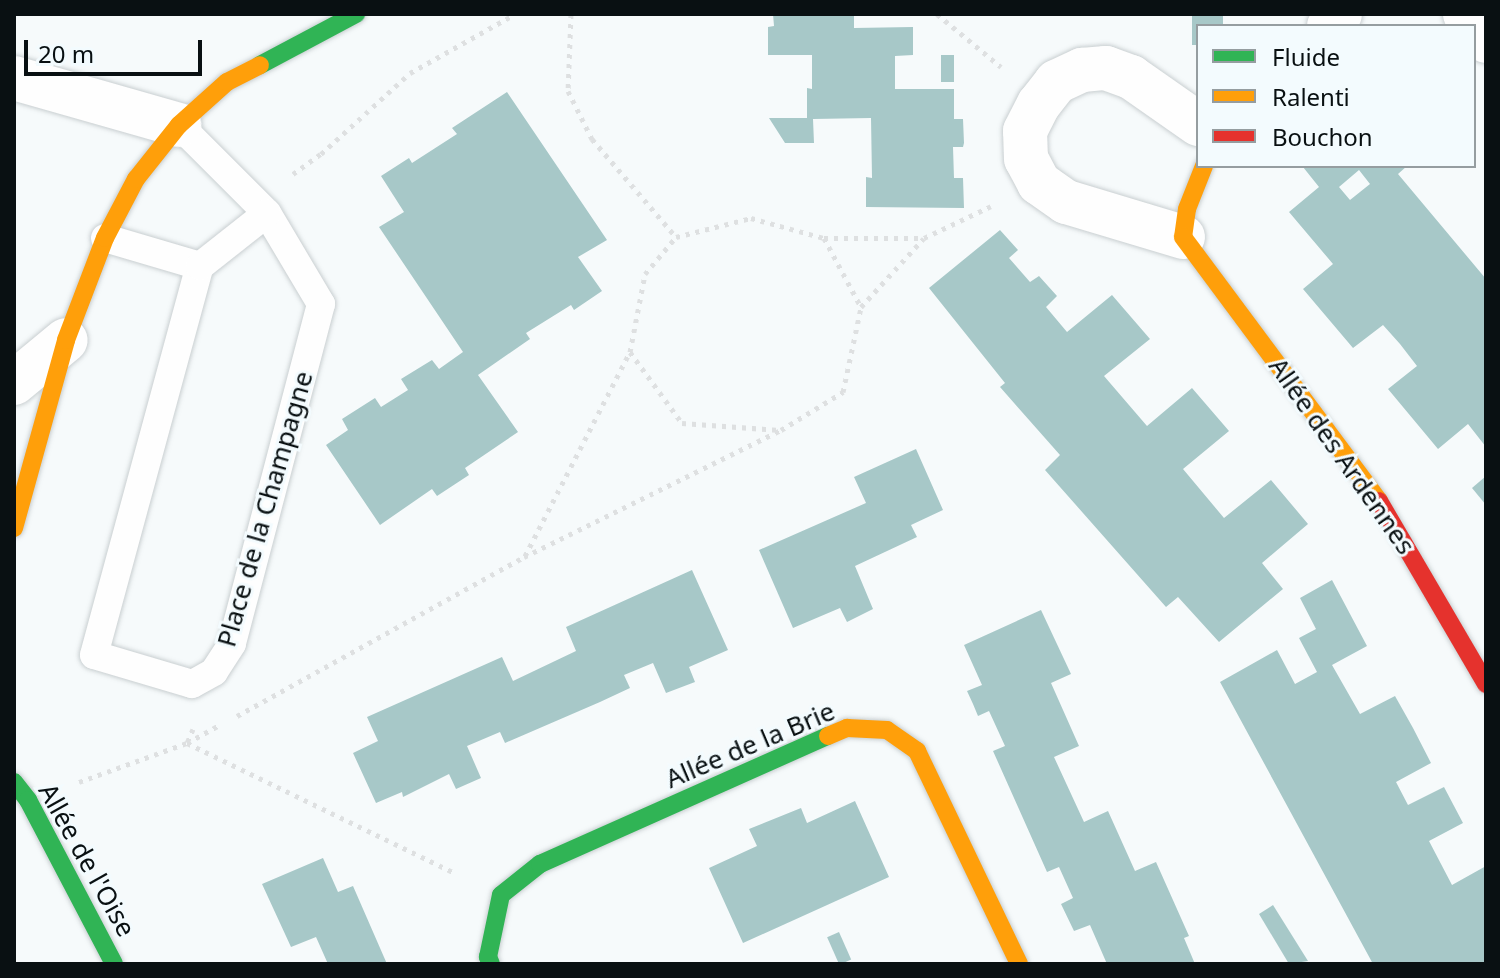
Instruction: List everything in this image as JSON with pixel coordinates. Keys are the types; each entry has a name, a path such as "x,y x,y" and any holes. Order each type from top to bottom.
{"street":[{"path":"16,511 66,340 105,238 136,179 179,125 227,82 356,14"},
{"path":"1196,123 1131,77 1106,68 1082,70 1056,82 1042,100 1025,131 1026,159 1039,183 1066,202 1183,237 1187,209 1203,168"},
{"path":"14,78 179,125"},
{"name":"Allée des Ardennes","path":"1183,237 1385,509 1486,684"},
{"path":"14,383 66,340"},
{"name":"Allée de la Brie","path":"501,895 540,864 847,728 887,730 917,751 1019,964"},
{"name":"Allée de l'Oise","path":"14,782 28,800 114,964"},
{"path":"491,964 488,957 501,895"}],"lane":[{"name":"Place de la Champagne","path":"179,125 260,207 321,304 232,644 214,672 192,684 94,655 200,266"},
{"path":"105,238 200,266 260,207"}],"path":[{"path":"260,207 410,73 515,14"},
{"path":"571,14 568,91 592,139 676,237"},
{"path":"937,14 1042,100"},
{"path":"28,800 187,743 524,557 781,430 843,392 861,307 924,238 1039,183"},
{"path":"524,557 630,352 645,274 676,237 751,218 824,238 924,238"},
{"path":"824,238 861,307"},
{"path":"630,352 682,423 781,430"},
{"path":"187,743 214,672"},
{"path":"187,743 501,895"}],"building":[{"path":"773,14 854,14 854,28 913,27 913,55 895,56 895,89 954,89 954,119 963,119 964,143 963,147 953,147 954,178 963,178 964,208 866,207 866,177 872,178 871,118 813,119 814,143 785,143 769,118 807,118 807,88 812,89 812,55 768,55 768,27 774,26"},
{"path":"1192,14 1223,14 1223,24 1196,24 1196,45 1192,45"},
{"path":"941,55 954,55 954,82 941,82"},
{"path":"507,92 607,240 578,257 602,291 574,310 571,305 526,333 530,339 478,375 518,432 465,468 469,475 437,496 432,489 380,525 326,445 348,430 342,419 375,398 381,407 408,390 401,379 432,360 439,369 463,352 379,227 404,212 381,176 409,158 412,163 457,134 452,128"},
{"path":"1304,168 1405,168 1398,174 1486,279 1486,447 1468,424 1438,449 1388,389 1417,366 1400,344 1383,325 1353,348 1303,289 1333,264 1289,212 1319,187","holes":["1359,170 1370,184 1350,200 1339,187"]},
{"path":"1000,230 1018,250 1009,258 1030,282 1039,276 1057,296 1046,307 1067,332 1112,295 1150,339 1104,376 1147,426 1192,388 1229,431 1183,469 1224,518 1271,480 1308,524 1262,563 1283,589 1219,642 1178,597 1166,607 1045,470 1060,455 1000,387 1005,383 929,288"},
{"path":"916,449 943,510 911,525 917,537 855,566 873,609 847,622 840,608 793,628 759,550 866,503 854,477"},
{"path":"1486,476 1486,505 1472,488"},
{"path":"692,570 728,650 689,667 695,682 666,693 653,663 624,675 630,688 600,702 505,743 500,732 467,746 481,778 456,789 449,774 403,797 402,792 376,803 353,753 378,741 367,717 502,657 513,681 576,651 566,627"},
{"path":"1332,580 1367,646 1332,665 1360,714 1395,696 1413,728 1431,763 1396,782 1408,805 1444,787 1463,823 1429,841 1452,885 1486,866 1486,964 1373,964 1220,682 1277,650 1295,684 1317,672 1299,638 1316,629 1300,598"},
{"path":"1041,610 1071,674 1051,683 1079,746 1054,757 1084,822 1108,811 1135,871 1156,862 1189,936 1184,938 1195,964 1107,964 1090,925 1074,931 1061,904 1073,898 1059,867 1047,872 993,751 1005,746 989,711 978,716 967,691 982,685 964,645"},
{"path":"855,801 889,877 743,943 709,868 757,846 749,829 801,808 807,823"},
{"path":"323,858 338,892 353,886 387,964 328,964 316,937 291,947 262,884"},
{"path":"1273,905 1308,961 1289,964 1259,914"},
{"path":"839,932 851,959 839,964 827,937"}],"traffic: fast":[{"path":"260,65 356,14"},
{"path":"491,964 488,957 501,895 540,864 828,736"},
{"path":"14,782 28,800 114,964"}],"traffic: slow":[{"path":"14,528 66,340 105,238 136,179 179,125 227,82 260,65"},
{"path":"1203,168 1187,209 1183,237 1379,501"},
{"path":"828,736 847,728 887,730 917,751 1019,964"}],"traffic: jam":[{"path":"1379,501 1486,684"}]}
